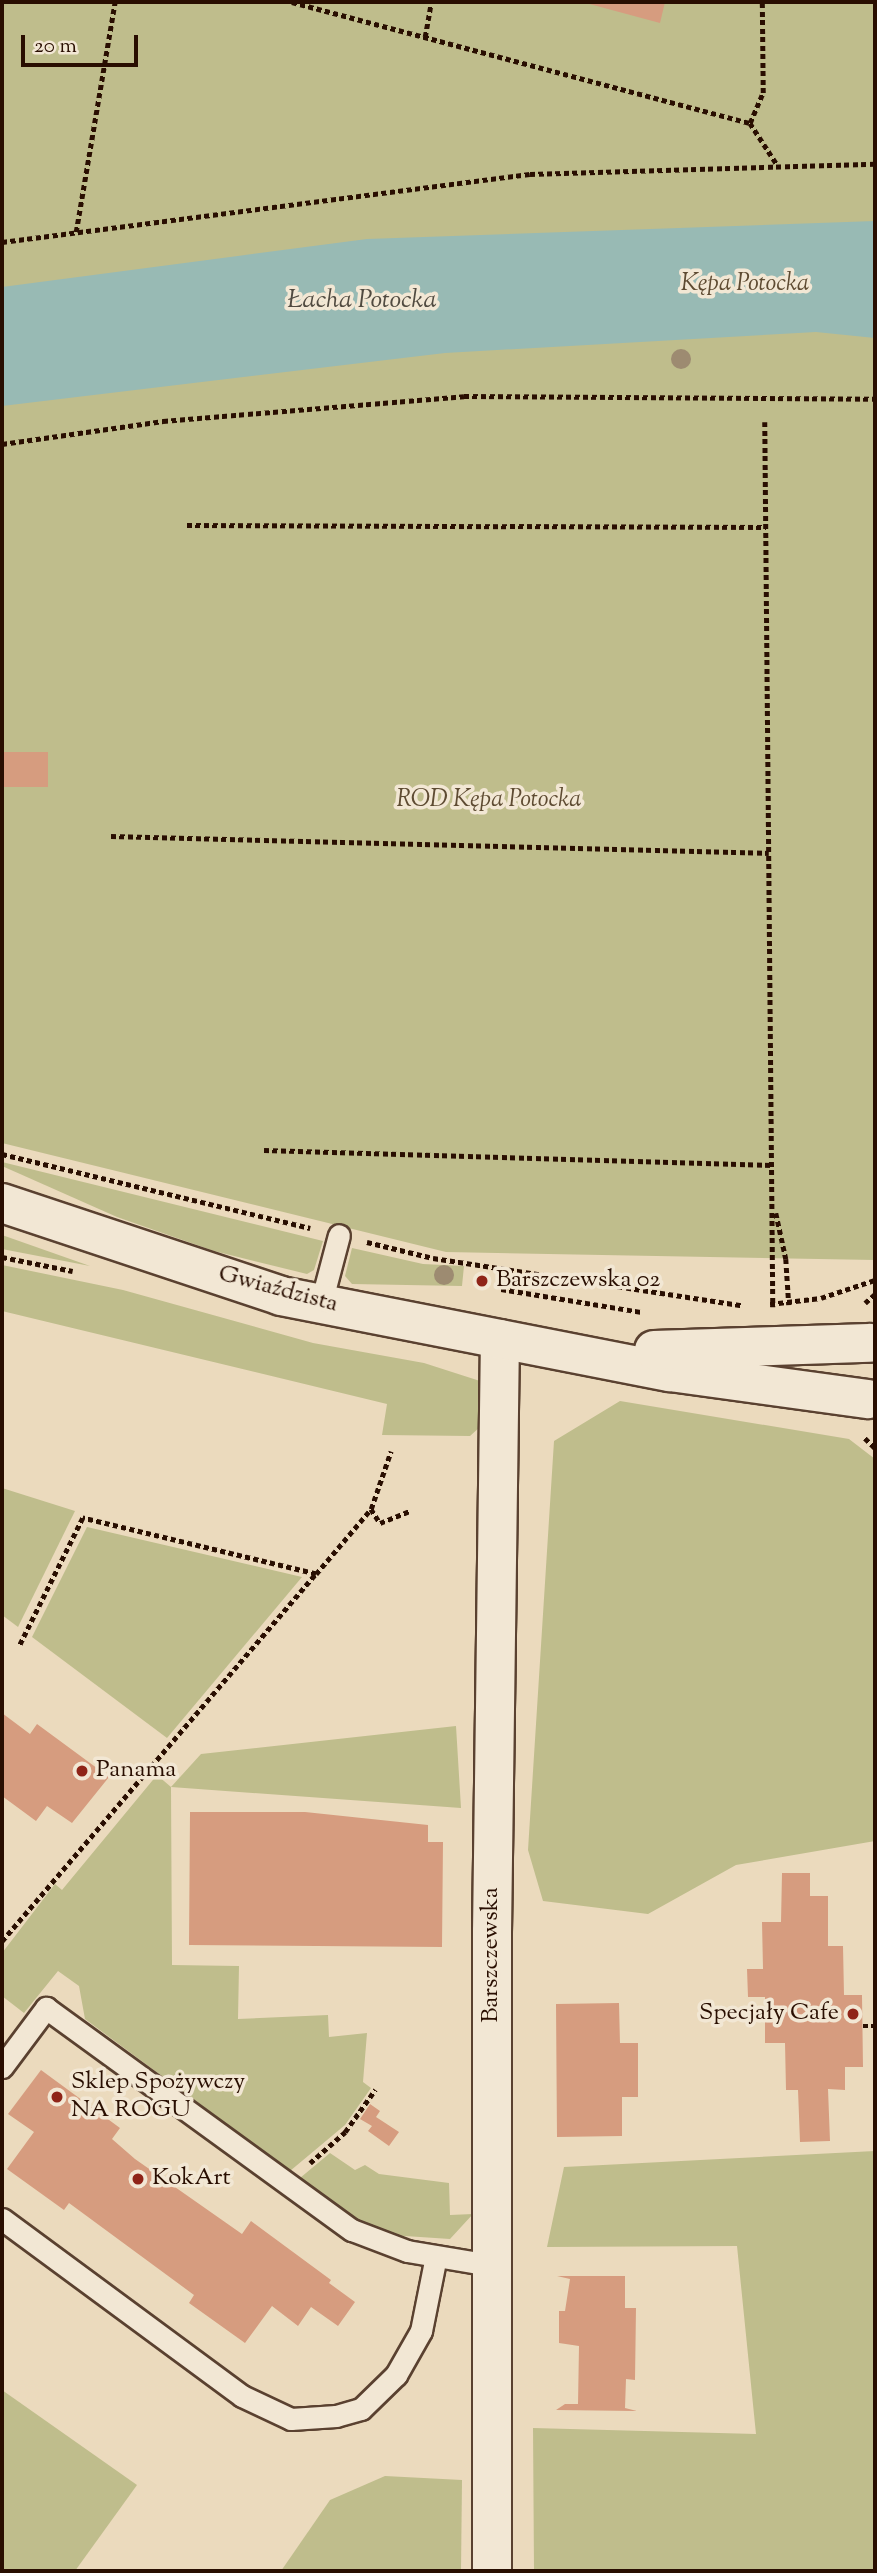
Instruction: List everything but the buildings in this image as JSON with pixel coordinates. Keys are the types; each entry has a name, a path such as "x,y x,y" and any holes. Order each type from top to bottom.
{"street":[{"name":"Gwiaździsta","path":"2,1203 281,1296 670,1372 872,1405"},
{"name":"Gwiaździsta","path":"561,1350 772,1347 872,1338"},
{"path":"872,1338 863,1371 872,1405"},
{"name":"Barszczewska","path":"492,2571 491,2265 500,1339"}],"lane":[{"path":"321,1303 339,1235"},
{"path":"2,2067 46,2008 361,2235 436,2256 491,2265"},
{"path":"2,2219 242,2396 291,2419 336,2416 361,2409 396,2375 421,2331 436,2256"}],"path":[{"path":"76,232 115,2"},
{"path":"292,2 750,123 778,166"},
{"path":"425,37 431,2"},
{"path":"750,123 763,93 762,2"},
{"path":"2,242 530,174 875,164"},
{"path":"2,444 163,421 464,396 875,399"},
{"path":"765,422 773,1165 772,1347"},
{"path":"187,525 766,527"},
{"path":"111,836 769,853"},
{"path":"264,1150 773,1165"},
{"path":"2,1154 433,1258 754,1305"},
{"path":"773,1203 786,1259 789,1302 787,1312"},
{"path":"763,1304 821,1298 875,1280"},
{"path":"2,1939 371,1509 391,1451"},
{"path":"371,1509 380,1523 409,1511"},
{"path":"19,1647 83,1518 316,1574"},
{"path":"863,2026 875,2026"},
{"path":"287,2183 345,2132 374,2090"}],"green space":[{"path":"2,2 875,2 875,1260 446,1252 2,1143"},
{"path":"2,1162 323,1241 314,1270 307,1274 214,1251 117,1217 2,1166"},
{"path":"2,1235 90,1266 2,1249"},
{"path":"352,1248 423,1264 464,1266 462,1286 352,1284 345,1276"},
{"path":"2,1265 123,1290 313,1343 424,1363 480,1381 481,1426 470,1436 382,1435 387,1404 2,1311"},
{"path":"620,1401 849,1439 875,1459 875,1841 736,1865 648,1914 543,1901 528,1850 554,1441"},
{"path":"2,1488 75,1511 18,1627 2,1615"},
{"path":"87,1527 302,1577 167,1738 32,1637"},
{"path":"456,1726 461,1808 171,1787 201,1754"},
{"path":"157,1775 171,1787 172,1965 239,1966 238,2019 328,2015 329,2037 367,2033 363,2082 371,2088 345,2125 290,2171 85,2019 79,1986 58,1971 24,2013 2,1996 2,1953 55,1884 62,1890"},
{"path":"875,2151 875,2571 534,2571 533,2428 756,2434 737,2246 547,2247 564,2167"},
{"path":"330,2153 355,2170 365,2165 379,2174 449,2183 450,2215 473,2214 450,2239 390,2235 365,2225 300,2178"},
{"path":"2,2390 137,2485 75,2571 2,2571"},
{"path":"385,2476 462,2480 461,2571 281,2571 330,2500"}],"water":[{"name":"Łacha Potocka","path":"875,221 875,338 816,332 445,353 2,406 2,287 367,239"}],"place":[{"name":"Barszczewska 02","path":"482,1281"},
{"name":"Panama","path":"82,1771"},
{"name":"Specjały Cafe","path":"853,2014"},
{"name":"Sklep Spożywczy NA ROGU","path":"57,2097"},
{"name":"KokArt","path":"138,2179"}],"park label":[{"name":"Kępa Potocka","path":"745,285"},
{"name":"ROD Kępa Potocka","path":"489,801"}]}
